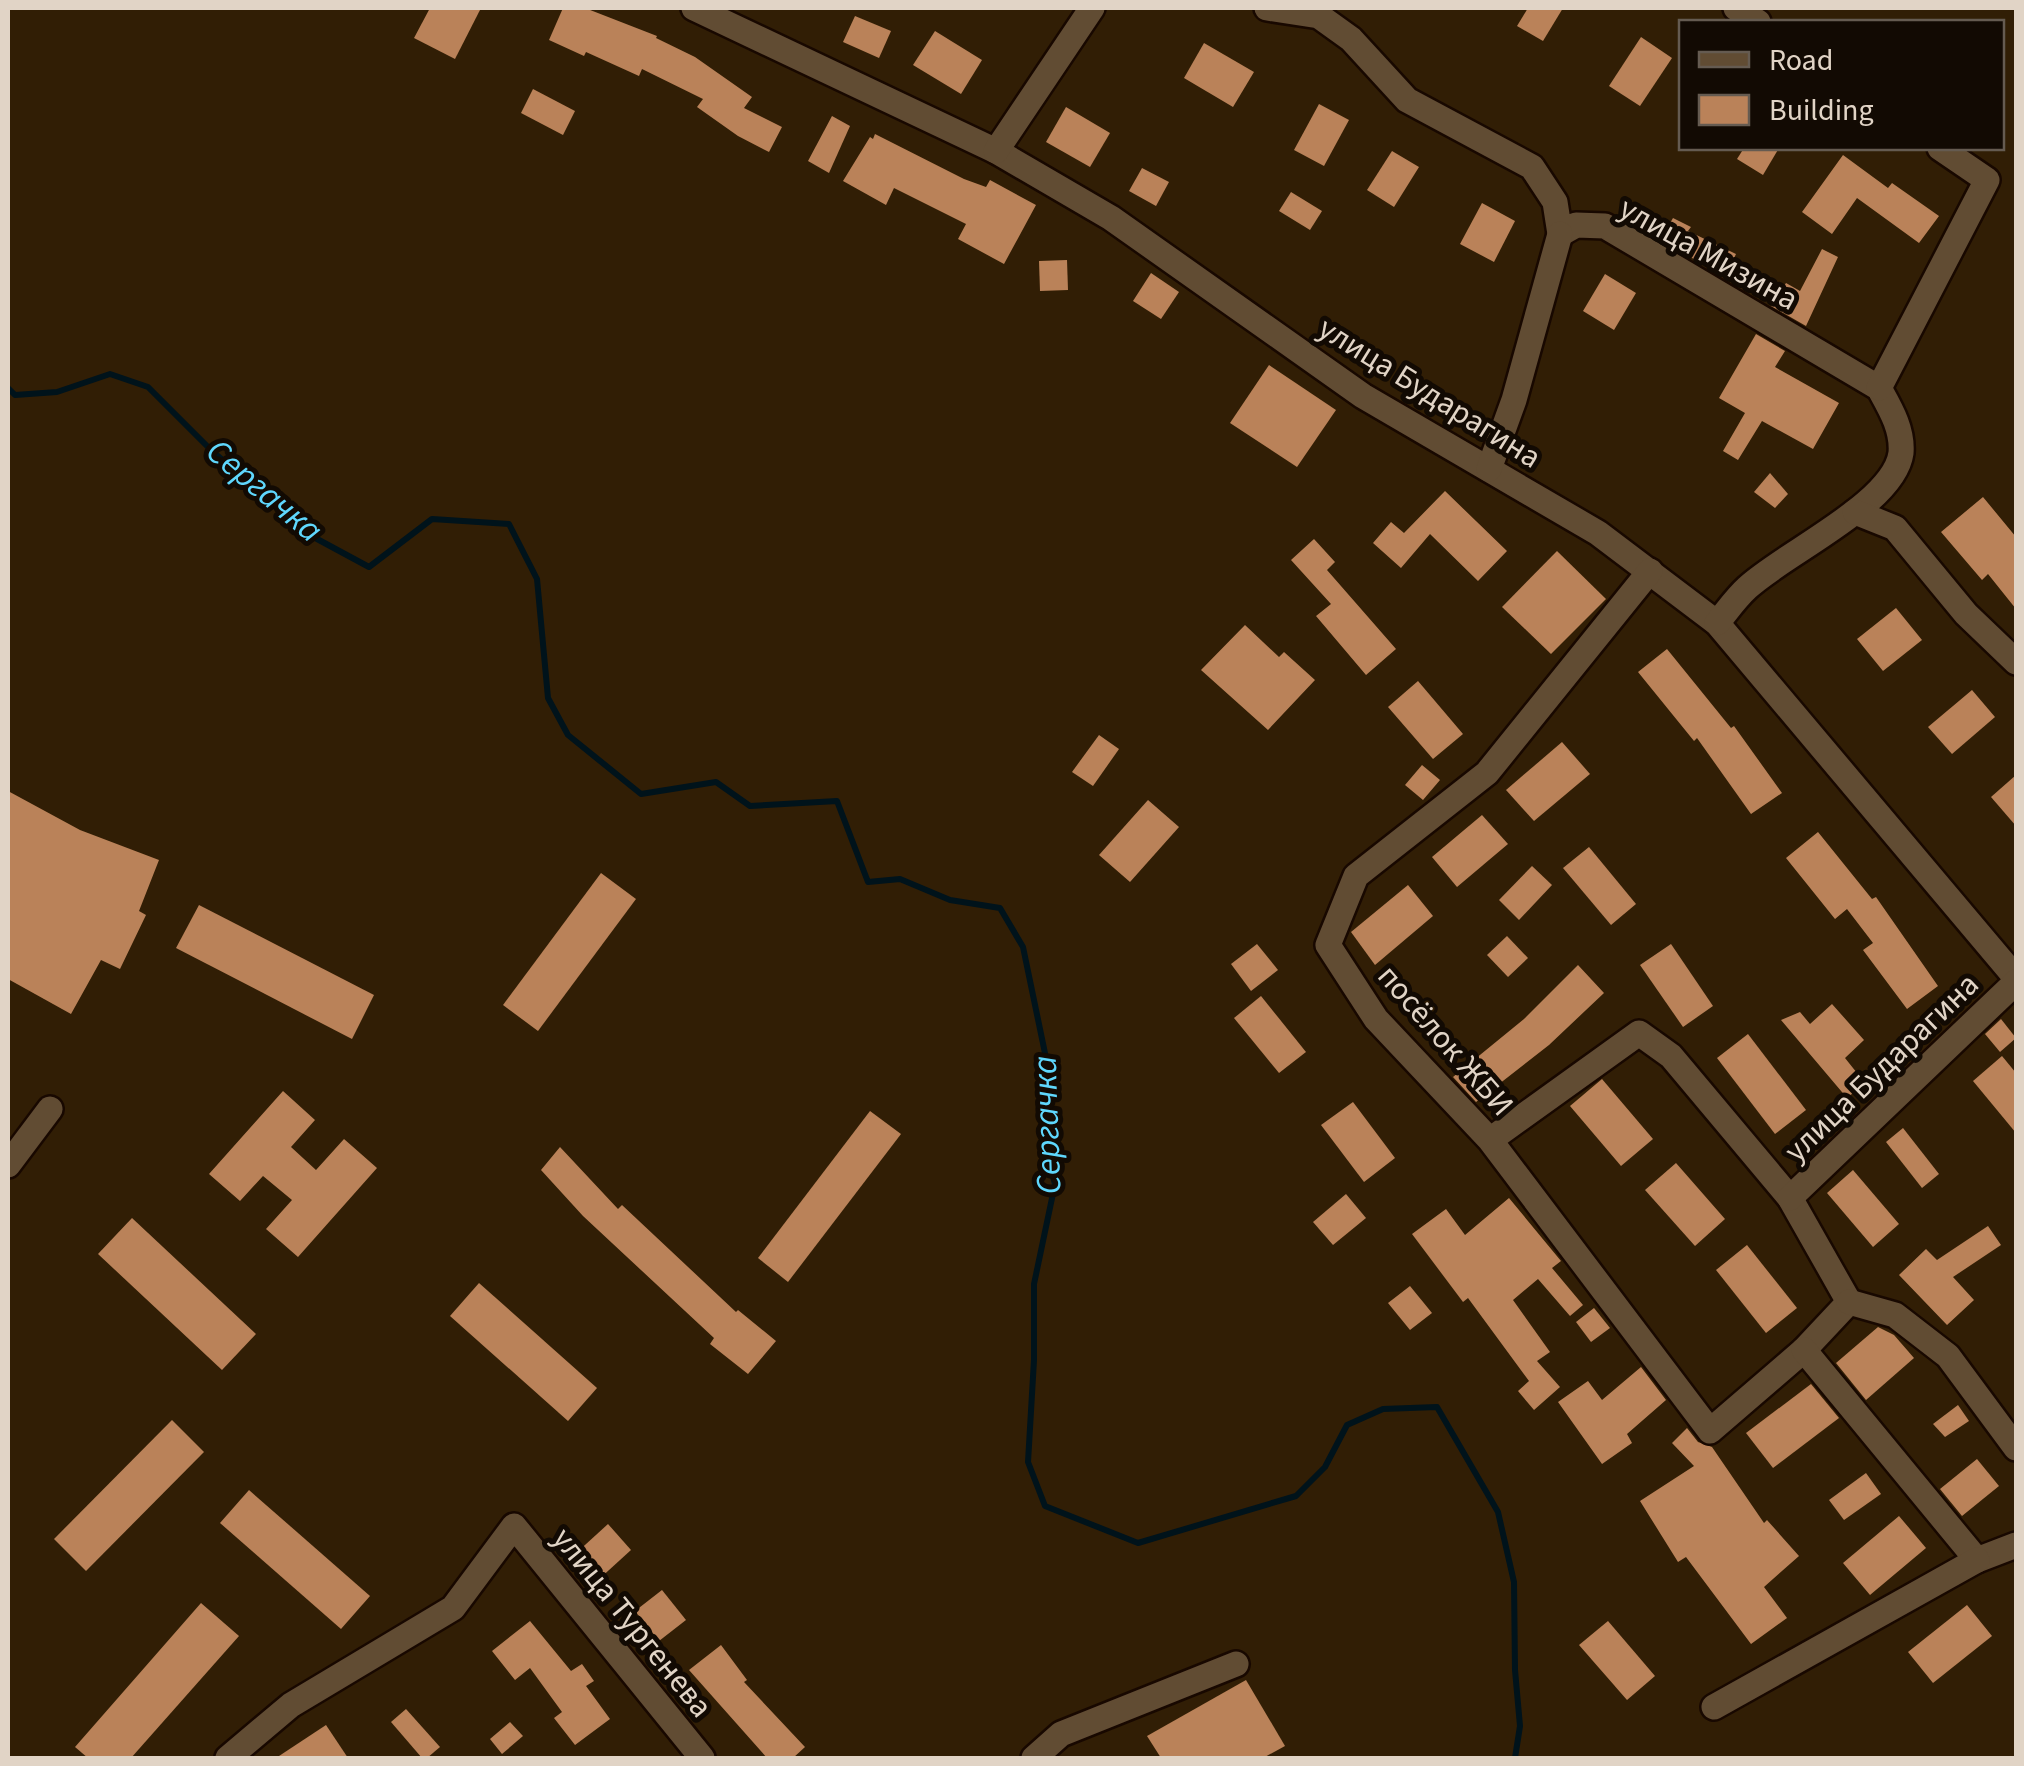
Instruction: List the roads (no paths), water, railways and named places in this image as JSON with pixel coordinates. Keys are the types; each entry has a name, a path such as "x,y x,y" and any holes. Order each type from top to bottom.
{"street":[{"name":"улица Бударагина","path":"694,8 996,151 1111,218 1363,396 1598,533 1717,623 2016,980 1790,1198"},
{"path":"996,151 1092,8"},
{"path":"1267,8 1319,16 1351,39 1407,100 1532,168 1555,202 1560,234 1514,400 1489,469"},
{"path":"1717,623 1748,586 1855,512 1895,472 1901,451 1898,422 1879,388 1988,180 1943,150"},
{"name":"улица Мизина","path":"1560,234 1576,225 1605,226 1879,388"},
{"path":"1855,512 1895,528 1966,614 2016,662"},
{"name":"посёлок ЖБИ","path":"1650,571 1487,773 1356,876 1328,945 1376,1018 1490,1140 1710,1431 1804,1350"},
{"name":"улица Бударагина","path":"1490,1140 1639,1033 1670,1056 1790,1198 1850,1302"},
{"path":"8,1166 50,1109"},
{"path":"1977,1560 1804,1350 1850,1302 1895,1315 1948,1356 2016,1448"},
{"name":"улица Тургенева","path":"228,1758 292,1705 454,1608 514,1526 702,1758"},
{"path":"1714,1707 1977,1560 2016,1545"},
{"path":"1034,1758 1060,1734 1236,1664"}],"waterway":[{"name":"Сергачка","path":"8,388 15,395 57,392 110,374 148,387 211,450 306,533 369,567 432,519 509,524 537,579 548,698 568,735 641,794 716,782 750,806 837,801 868,882 900,879 950,900 1000,908 1023,947 1046,1058 1041,1136 1055,1184 1034,1284 1028,1462 1045,1506 1138,1543 1296,1496 1325,1467 1347,1425 1383,1409 1437,1407 1498,1512 1514,1582 1520,1726 1515,1758"}]}
